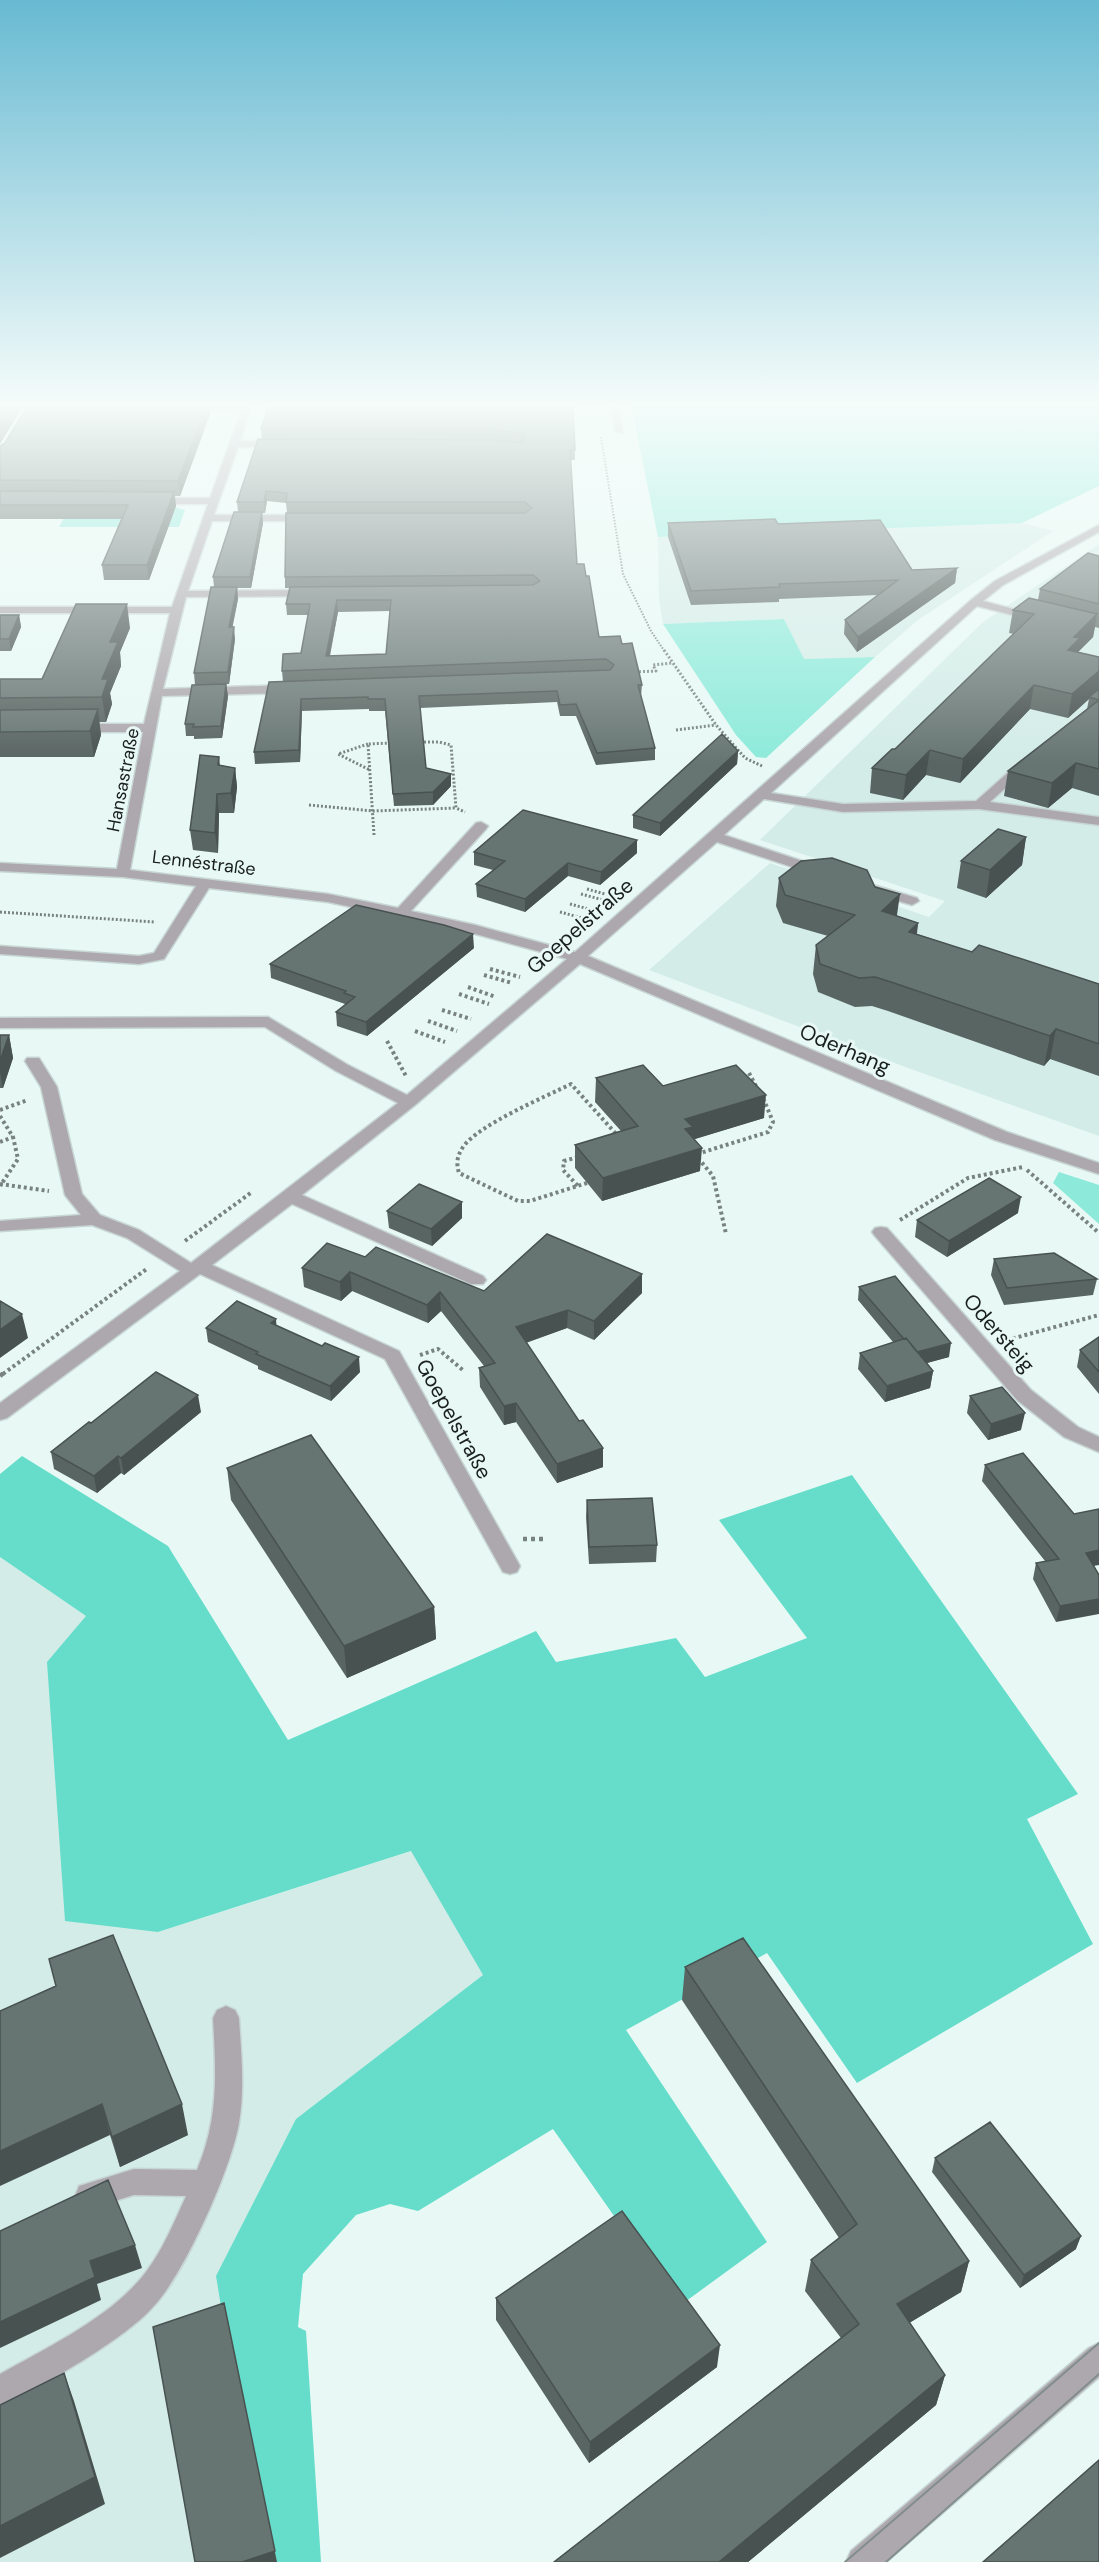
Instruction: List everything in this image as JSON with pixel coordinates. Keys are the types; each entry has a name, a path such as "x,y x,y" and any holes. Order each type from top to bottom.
{"street":[{"name":"Hansastraße","path":"123,873 157,693 176,610 206,525"},
{"name":"Goepelstraße","path":"0,1413 195,1268 409,1102 579,958 975,602 999,583 1099,528"},
{"path":"1077,540 1094,545"},
{"path":"180,594 323,593"},
{"path":"975,602 1046,620"},
{"path":"0,610 176,610"},
{"path":"157,693 299,688"},
{"path":"70,728 151,728"},
{"path":"979,805 1039,753"},
{"path":"761,795 843,808 979,805 1099,821"},
{"path":"402,912 481,826"},
{"path":"715,837 834,876"},
{"name":"Lennéstraße","path":"0,867 123,873 328,898 402,912 579,958"},
{"path":"0,950 140,960 159,956 205,883"},
{"path":"867,887 912,901"},
{"name":"Oderhang","path":"579,958 1001,1136 1099,1169"},
{"path":"0,1023 268,1022 342,1068 409,1102"},
{"path":"33,1062 49,1087 74,1195 94,1219"},
{"path":"288,1196 477,1280"},
{"path":"0,1226 94,1219 133,1234 195,1268"},
{"name":"Odersteig","path":"881,1232 1024,1395 1071,1432 1099,1445"},
{"name":"Goepelstraße","path":"195,1268 392,1355 510,1566"},
{"path":"0,2390 67,2353 144,2298 175,2249 205,2183 226,2125 230,2083 226,2018"},
{"path":"69,2203 134,2182 205,2183"},
{"path":"862,2562 1099,2358"}],"path":[{"path":"615,525 623,574 651,632 672,663 716,725 745,758 785,773"},
{"path":"634,672 656,671 653,665 672,663"},
{"path":"676,730 716,725"},
{"path":"416,742 439,742 451,746 456,808"},
{"path":"370,770 338,754 368,744 392,743"},
{"path":"368,744 374,834"},
{"path":"309,805 373,812 456,808 468,813"},
{"path":"587,889 612,896"},
{"path":"581,894 606,901"},
{"path":"570,904 596,911"},
{"path":"0,912 179,924"},
{"path":"560,912 586,919"},
{"path":"490,969 520,977"},
{"path":"483,975 513,983"},
{"path":"468,987 497,997"},
{"path":"459,994 489,1004"},
{"path":"442,1010 472,1019"},
{"path":"428,1021 458,1031"},
{"path":"415,1031 446,1042"},
{"path":"387,1041 406,1076"},
{"path":"688,1157 768,1132 773,1122 772,1116 749,1073"},
{"path":"741,1082 752,1079"},
{"path":"587,1183 530,1200 518,1201 459,1173 456,1162 464,1146 484,1129 571,1084 625,1143"},
{"path":"0,1116 13,1137 18,1159 0,1185 74,1195"},
{"path":"1001,1136 1024,1167 1099,1233"},
{"path":"0,1142 13,1137"},
{"path":"578,1186 563,1170 564,1161 585,1155"},
{"path":"695,1155 713,1176 726,1234"},
{"path":"881,1232 968,1178 1024,1167"},
{"path":"982,1347 1099,1315"},
{"path":"397,1363 438,1349 464,1371"}],"shaded area":[{"path":"981,525 1028,525 1053,531 918,620 875,657 803,659 784,619 663,624 659,600 658,537"},
{"path":"1099,544 1099,1136 908,1068 649,970 770,863 929,917 945,901 760,840 983,622"},
{"path":"0,1557 86,1616 158,1932 412,1851 483,1975 296,2119 263,2562 0,2562"}],"green space":[{"path":"60,525 180,525 179,527 59,527"},
{"path":"655,525 981,525 658,537"},
{"path":"784,619 804,659 875,657 766,758 756,757 736,735 663,624"},
{"path":"1059,1172 1099,1185 1099,1224 1053,1183"},
{"path":"22,1456 168,1546 288,1740 536,1631 556,1662 676,1638 705,1677 807,1638 719,1520 852,1475 1078,1794 1027,1819 1093,1944 857,2083 767,1953 626,2030 767,2242 678,2307 553,2129 418,2211 390,2204 356,2215 303,2274 298,2327 306,2331 321,2562 263,2562 216,2276 296,2119 483,1975 411,1851 158,1932 65,1921 47,1662 86,1616 0,1557 0,1474"}],"building":[{"path":"120,525 162,525 147,565 102,565"},
{"path":"230,525 260,525 250,577 213,577"},
{"path":"286,525 575,525 577,564 584,564 586,576 589,576 599,637 620,636 622,644 632,643 642,685 638,685 655,748 597,753 576,704 560,705 557,691 419,696 426,768 451,774 433,792 393,794 385,699 368,699 368,697 301,699 299,750 254,752 269,682 610,670 614,665 606,659 282,671 283,654 301,653 310,604 286,604 290,587 533,585 540,581 533,575 285,577","holes":["337,600 391,600 386,654 326,656"]},
{"path":"669,525 883,525 912,570 957,568 858,637 845,620 898,580 779,584 780,587 691,591"},
{"path":"1088,553 1099,556 1099,604 1040,589"},
{"path":"211,587 237,587 229,627 234,627 228,672 194,673"},
{"path":"1029,598 1097,614 1074,637 1080,638 1068,650 1099,657 1099,671 1072,694 1034,685 963,759 930,750 906,775 872,768 892,749 895,749 1034,614 1013,610"},
{"path":"76,604 127,604 110,642 118,642 102,679 108,679 102,697 0,698 0,679 42,679"},
{"path":"0,615 19,615 9,639 0,639"},
{"path":"226,684 221,726 193,727 194,724 185,724 192,685"},
{"path":"1099,689 1099,700 1089,697"},
{"path":"1099,700 1099,769 1076,763 1052,783 1008,771"},
{"path":"98,709 90,731 0,732 0,710"},
{"path":"722,734 738,751 660,823 633,815"},
{"path":"200,755 219,757 218,765 235,768 231,793 217,794 215,833 190,830"},
{"path":"523,810 637,840 601,872 568,863 525,899 476,884 505,861 474,852"},
{"path":"998,829 1026,837 990,870 961,861"},
{"path":"832,858 867,870 875,887 900,894 882,911 918,923 909,932 972,952 979,945 1099,984 1099,1044 1056,1029 1050,1036 891,982 875,977 859,978 820,964 816,945 855,915 785,895 779,878 801,861"},
{"path":"356,905 473,934 366,1022 336,1012 355,997 344,993 346,991 270,964"},
{"path":"0,1035 9,1035 0,1061"},
{"path":"643,1065 663,1086 736,1065 766,1095 685,1119 693,1127 685,1129 702,1148 603,1178 575,1145 638,1126 596,1078"},
{"path":"989,1178 1021,1197 949,1241 917,1220"},
{"path":"419,1184 462,1202 431,1229 387,1211"},
{"path":"547,1234 642,1274 594,1321 568,1310 516,1327 579,1421 583,1420 603,1448 557,1464 516,1403 504,1406 479,1368 495,1363 440,1292 427,1305 350,1272 340,1282 302,1268 327,1243 365,1257 376,1247 484,1291"},
{"path":"1054,1253 1097,1279 1007,1288 994,1259"},
{"path":"895,1276 951,1343 917,1352 859,1287"},
{"path":"0,1301 22,1314 0,1330"},
{"path":"237,1301 276,1319 271,1323 322,1346 325,1343 359,1357 330,1386 256,1354 258,1352 206,1328"},
{"path":"1099,1337 1099,1372 1080,1350"},
{"path":"906,1338 933,1371 887,1386 860,1353"},
{"path":"156,1372 198,1395 121,1458 118,1456 94,1476 51,1452 89,1422 91,1423"},
{"path":"1002,1387 1025,1413 991,1424 970,1396"},
{"path":"311,1435 434,1607 344,1646 227,1468"},
{"path":"1023,1453 1074,1514 1099,1509 1099,1550 1086,1553 1099,1575 1099,1599 1060,1606 1036,1563 1059,1559 985,1465"},
{"path":"652,1498 657,1545 589,1547 587,1500"},
{"path":"113,1935 182,2104 112,2137 102,2104 0,2151 0,2011 56,1986 49,1959"},
{"path":"743,1938 969,2261 897,2304 945,2375 719,2562 554,2562 859,2324 811,2260 857,2224 685,1967"},
{"path":"990,2122 1081,2236 1024,2275 935,2158"},
{"path":"108,2180 135,2245 90,2261 95,2277 0,2322 0,2231"},
{"path":"622,2211 720,2345 590,2442 496,2298"},
{"path":"224,2303 275,2551 242,2562 195,2562 153,2327"},
{"path":"64,2373 95,2477 0,2526 0,2405"},
{"path":"1099,2460 1099,2562 983,2562"}],"tram line":[{"path":"845,2562 1099,2343"},
{"path":"886,2562 1099,2374"}]}
